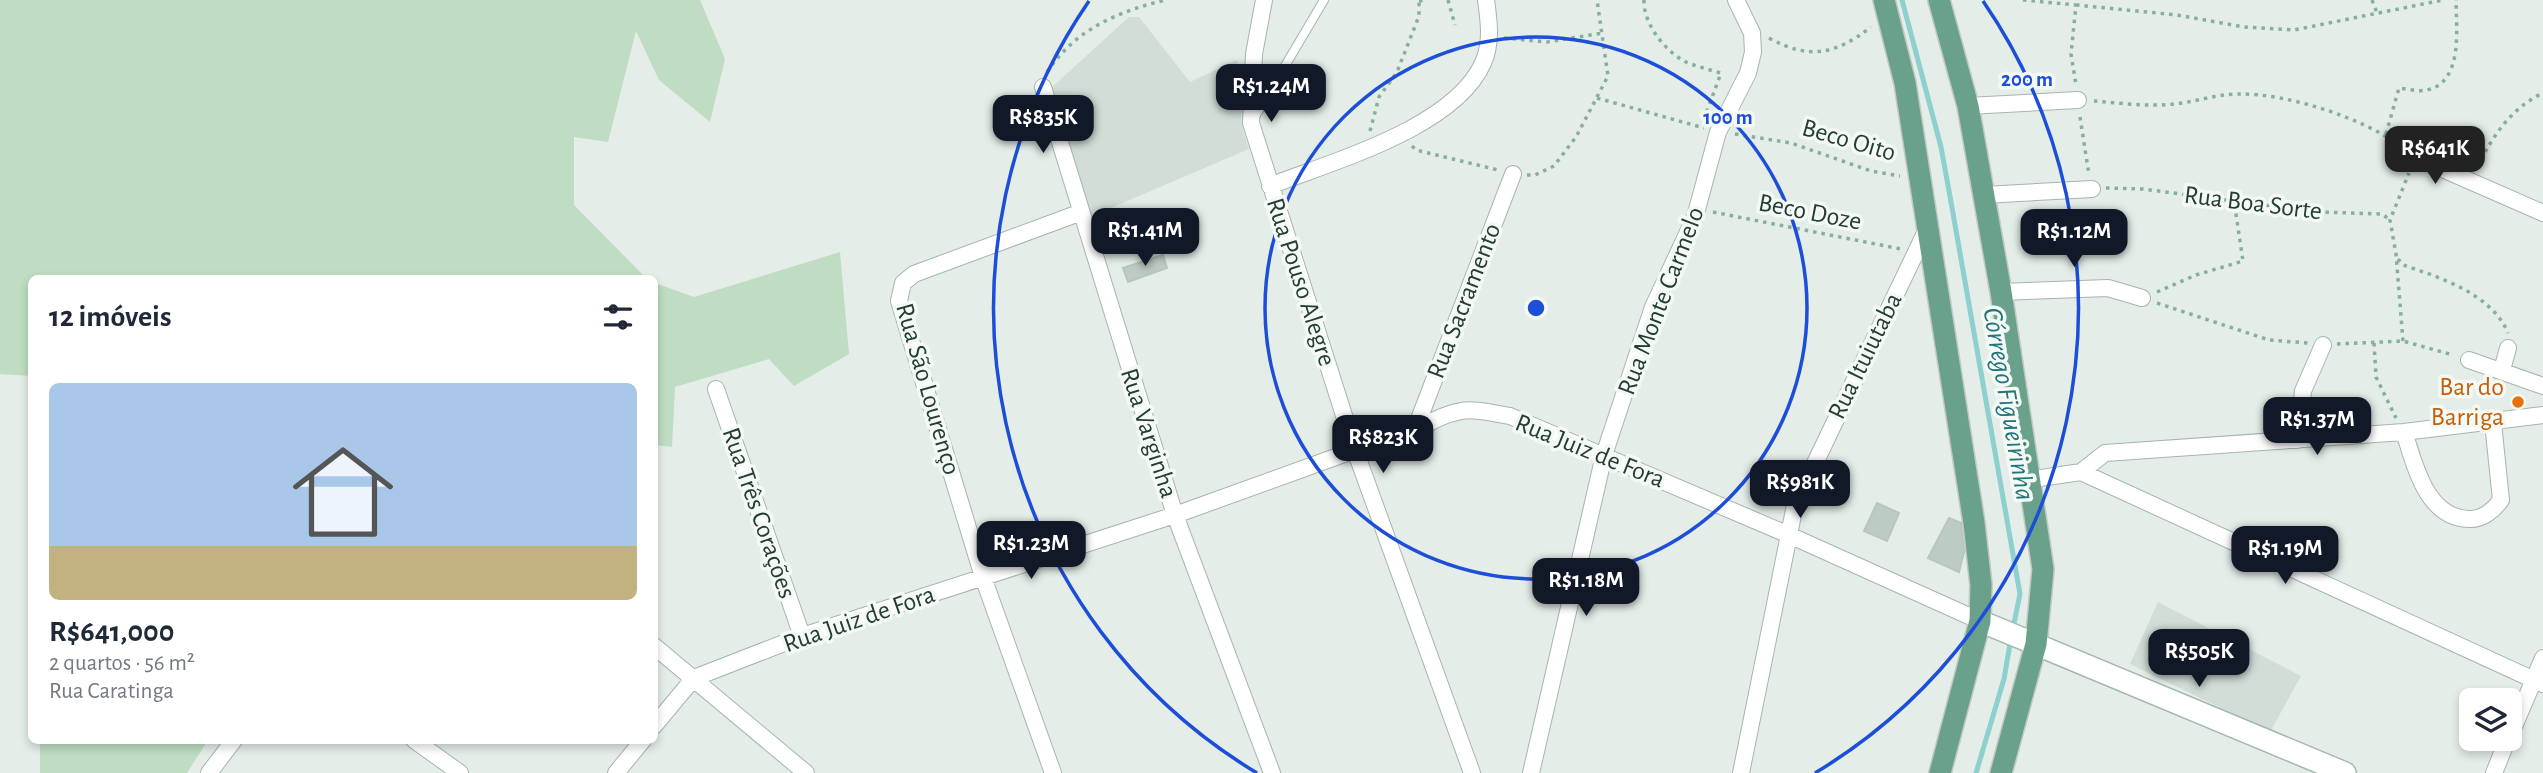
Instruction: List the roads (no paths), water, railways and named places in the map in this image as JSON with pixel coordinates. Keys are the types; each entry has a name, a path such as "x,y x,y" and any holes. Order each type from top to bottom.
{"main road":[{"path":"1939,0 1968,106 2001,292 2027,480 2043,569 2036,643 2001,773"},
{"path":"1886,7 1905,83 1975,523 1981,585 1980,621 1940,773"}],"street":[{"name":"Rua Pouso Alegre","path":"1264,0 1254,63 1251,123 1355,450 1472,773"},
{"path":"1270,187 1421,125 1453,103 1472,85 1485,61 1489,37 1486,0"},
{"name":"Rua Monte Carmelo","path":"1531,773 1604,455 1653,307 1697,208 1718,132 1748,73 1754,52 1749,27 1736,0"},
{"name":"Rua Varginha","path":"1042,87 1175,515 1272,773"},
{"path":"1968,106 2078,100"},
{"path":"2415,157 2543,213"},
{"name":"Rua Sacramento","path":"1416,427 1513,174"},
{"path":"1983,195 2092,189"},
{"name":"Rua São Lourenço","path":"1054,773 983,577 899,300 903,283 914,274 1079,213"},
{"name":"Rua Ituiutaba","path":"1741,773 1789,535 1800,493 1928,227"},
{"path":"2001,292 2108,288 2142,298"},
{"path":"2298,440 2303,391 2323,345"},
{"path":"2501,370 2508,348"},
{"path":"2469,360 2543,386"},
{"name":"Rua Três Corações","path":"716,389 802,636"},
{"name":"Rua Juiz de Fora","path":"658,721 694,678 802,636 1175,515 1355,450 1376,451 1405,439 1416,427 1462,410 1510,416 1789,535 1980,621"},
{"path":"2027,480 2081,472 2105,453 2404,432 2543,415"},
{"path":"2404,432 2432,500 2449,514 2474,519 2491,511 2501,500 2493,423"},
{"path":"2081,472 2538,682"},
{"path":"1980,621 2345,773"},
{"path":"658,649 806,773"},
{"path":"2522,712 2538,682 2543,658"},
{"path":"216,771 232,744"},
{"path":"420,744 460,773"},
{"path":"616,773 640,744"},
{"path":"2494,773 2503,751"}],"lane":[{"path":"1251,123 1324,0"}],"waterway":[{"name":"Córrego Figueirinha","path":"1902,0 1941,147 1951,202 2020,594 2013,628"},
{"name":"Córrego Figueirinha","path":"1976,773 2004,679 2011,638"}],"place":[{"name":"Bar do Barriga","path":"2518,402"}]}
